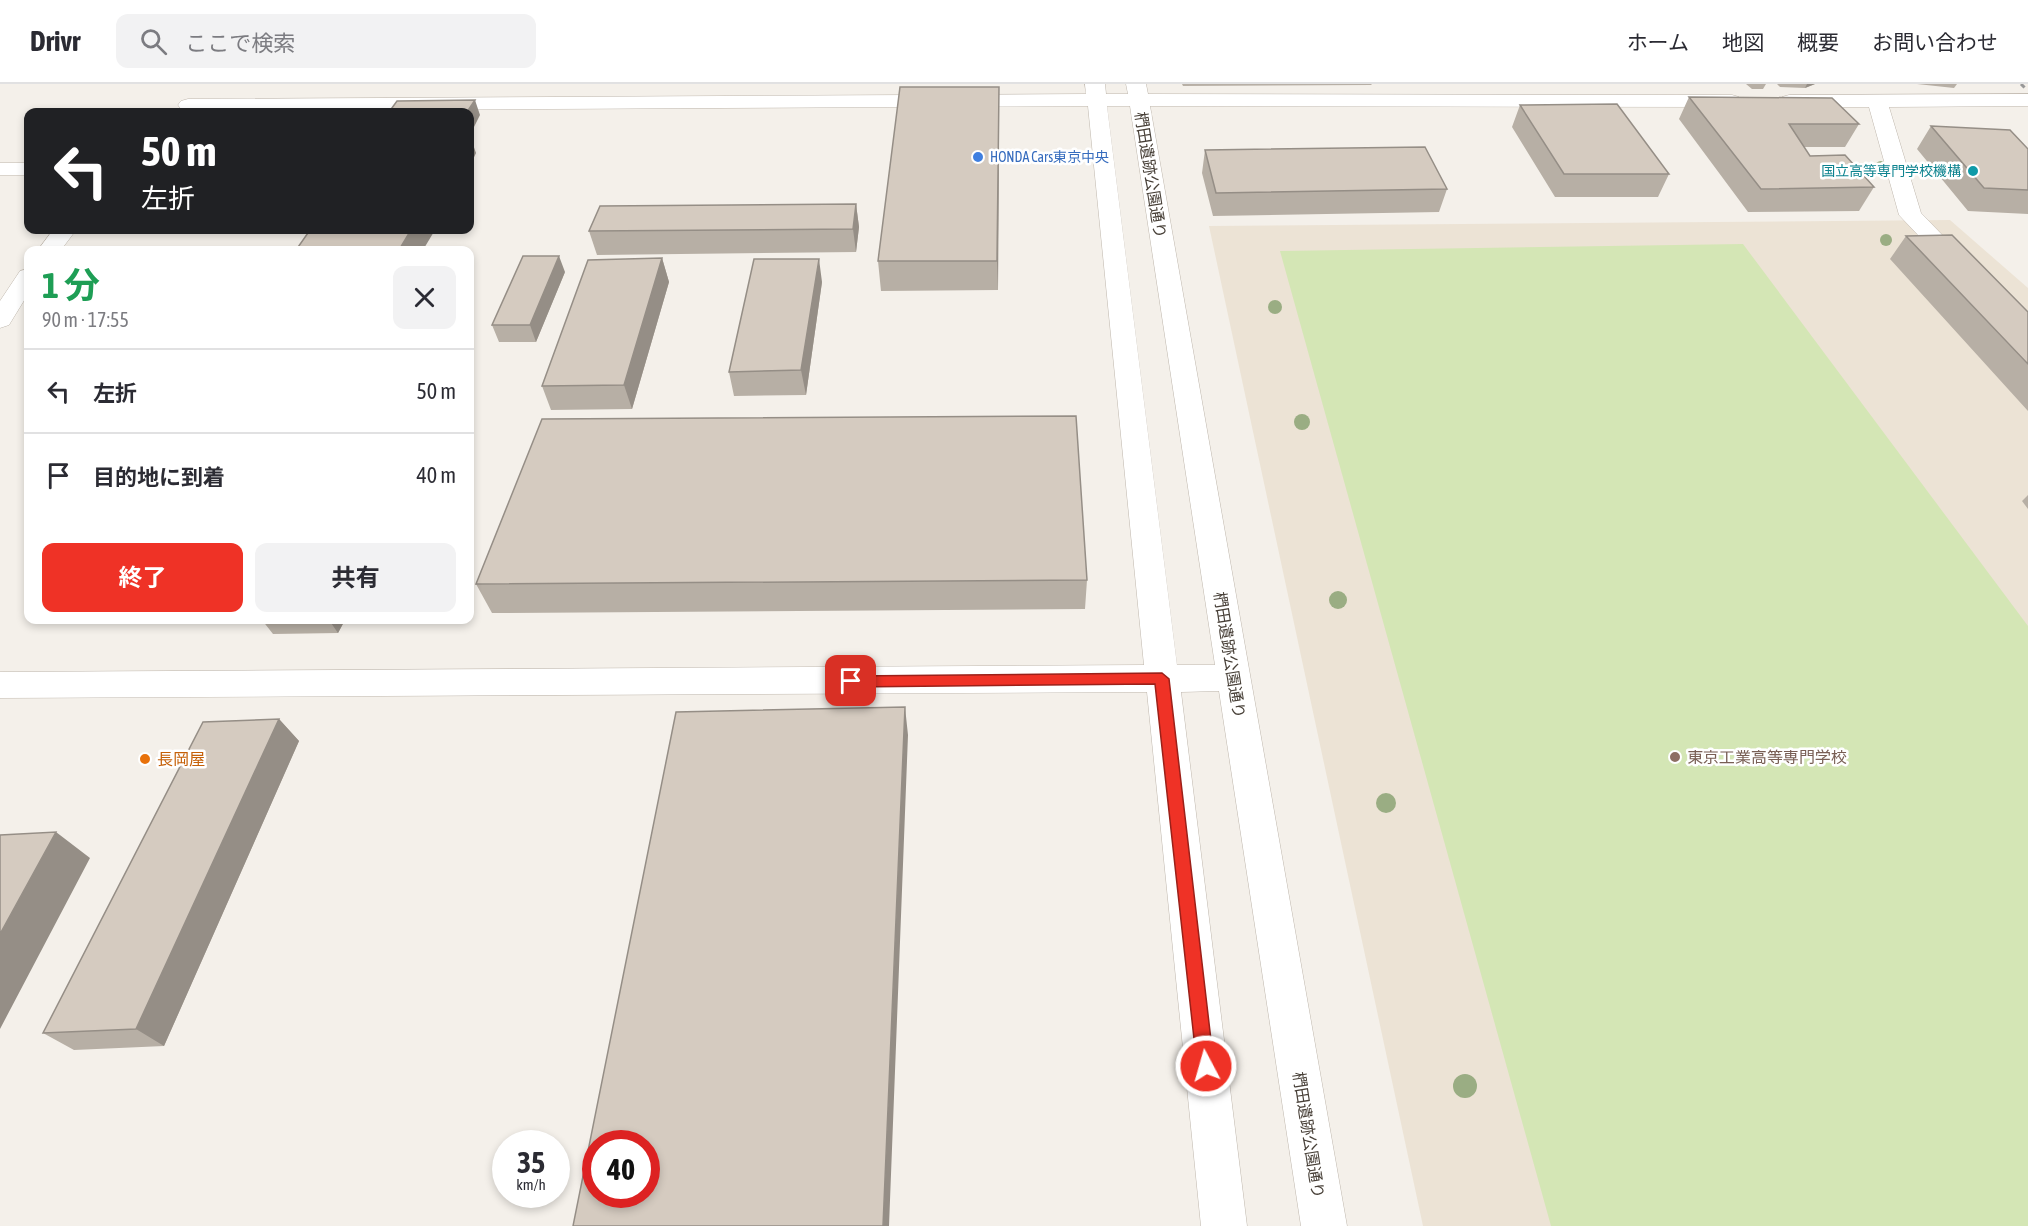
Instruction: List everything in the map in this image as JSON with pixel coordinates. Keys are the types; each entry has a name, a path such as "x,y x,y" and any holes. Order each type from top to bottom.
{"street":[{"path":"185,108 212,84"},
{"path":"241,108 1096,93 1759,101 1848,92 1877,101 2028,100"},
{"path":"1096,93 1224,1226"},
{"name":"椚田遺跡公園通り","path":"1137,93 1324,1226"},
{"path":"1877,101 1910,215 1981,287"},
{"path":"0,169 24,169"},
{"path":"52,246 62,234"},
{"path":"0,320 24,282"},
{"path":"0,685 1234,678"}],"shaded area":[{"name":"東京工業高等専門学校","path":"1950,220 2028,288 2028,1226 1423,1226 1209,226"}],"green space":[{"name":"東京工業高等専門学校","path":"1743,244 2028,626 2028,1226 1551,1226 1280,251"}],"building":[{"path":"900,87 999,87 997,261 878,261"},
{"path":"1689,97 1832,98 1859,124 1789,124 1810,156 1845,155 1874,187 1761,189"},
{"path":"475,100 470,108 392,108 397,101"},
{"path":"1617,104 1669,174 1564,174 1520,105"},
{"path":"1931,126 2010,130 2028,149 2028,190 1984,188"},
{"path":"1425,147 1447,189 1216,193 1205,150"},
{"path":"856,204 853,229 589,231 600,206"},
{"path":"307,234 409,234 401,246 299,246"},
{"path":"1952,235 2028,312 2028,364 1906,236"},
{"path":"523,256 559,256 530,325 492,325"},
{"path":"662,258 624,385 542,386 588,260"},
{"path":"754,259 819,259 801,370 729,372"},
{"path":"1076,416 1087,580 476,584 542,419"},
{"path":"905,707 883,1226 573,1226 582,1181 582,1208 660,1208 660,1130 592,1130 676,712"},
{"path":"279,719 136,1029 43,1033 203,722"},
{"path":"56,832 0,934 0,835"}],"railway":[{"path":"2021,84 2028,91"}],"place":[{"name":"HONDA Cars東京中央","path":"978,157"},
{"name":"国立高等専門学校機構","path":"1973,171"},
{"name":"東京工業高等専門学校","path":"1675,757"},
{"name":"長岡屋","path":"145,759"}],"route":[{"path":"851,681 1162,679 1206,1066"}]}
